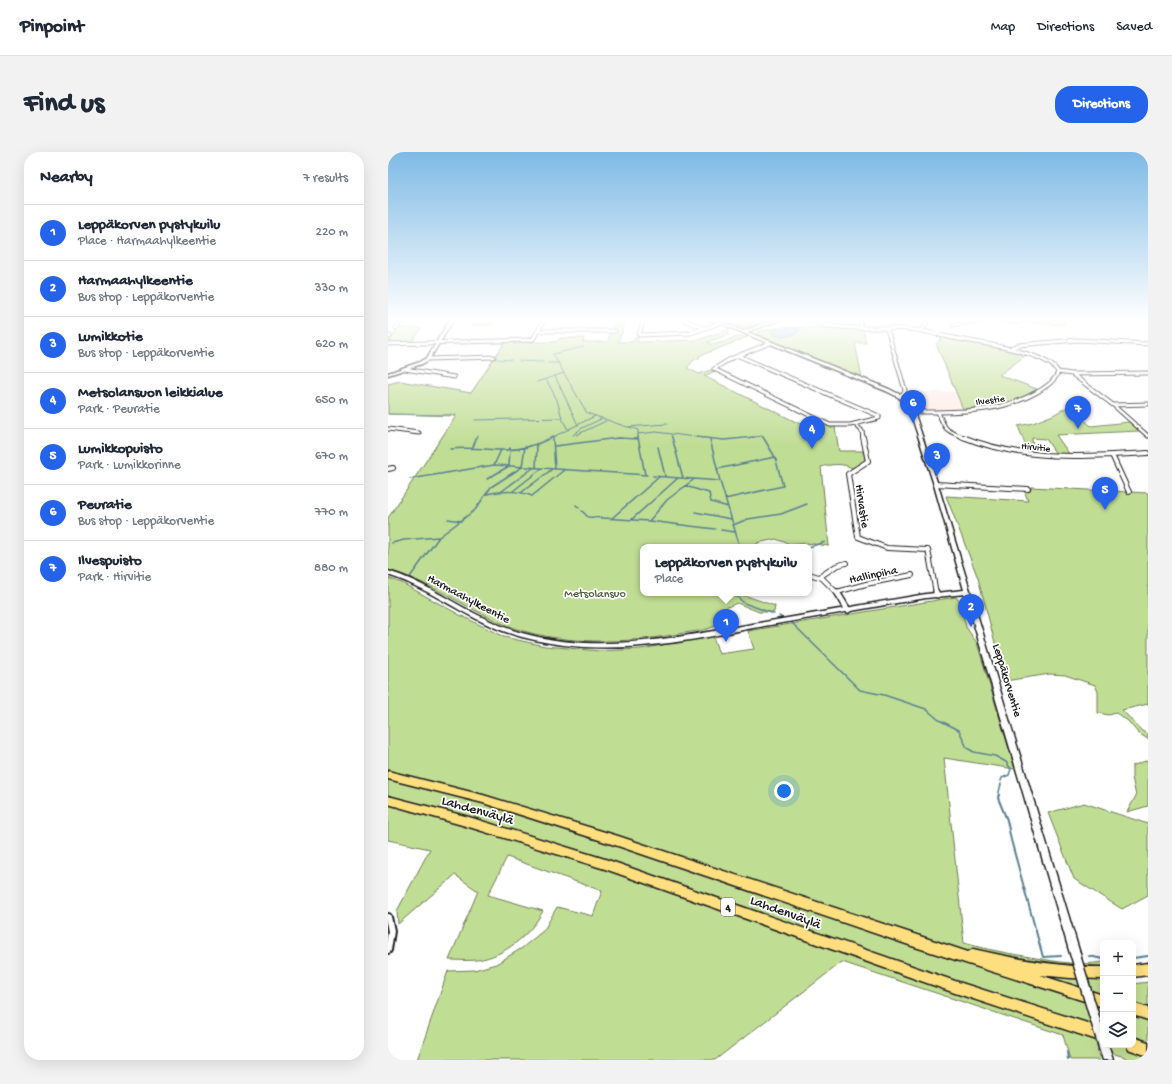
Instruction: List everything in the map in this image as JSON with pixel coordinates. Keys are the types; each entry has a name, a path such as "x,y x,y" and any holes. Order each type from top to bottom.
{"highway":[{"name":"Lahdenväylä","path":"388,775 484,799 618,841 912,940 1100,1000"},
{"name":"Lahdenväylä","path":"388,800 469,822 605,864 955,987 1100,1034"},
{"path":"912,940 1015,964 1073,972 1100,973"},
{"path":"1136,971 1148,969"},
{"path":"1136,1010 1148,1014"},
{"path":"1136,1045 1148,1049"}],"street":[{"path":"388,374 421,364 425,361"},
{"path":"724,361 717,364 714,368 830,425 855,424 879,418 879,416 752,361"},
{"name":"Leppäkorventie","path":"817,361 899,396 910,404 1100,1035"},
{"path":"897,361 905,390 904,393 899,396"},
{"path":"1044,361 1056,368 1058,372 1072,374 1148,373"},
{"path":"405,369 454,377"},
{"name":"Ilvestie","path":"913,412 987,409 1011,404 1047,385 1054,379 1058,372"},
{"path":"1072,374 1113,405 1148,436"},
{"path":"1113,405 1148,404"},
{"name":"Hirvitie","path":"938,412 944,428 947,431 986,446 1038,456 1076,457 1148,452"},
{"name":"Hirvastie","path":"855,424 862,431 868,461 866,464 852,470 848,474 858,537 887,548 928,550 930,553 937,595"},
{"path":"388,429 419,433"},
{"path":"1112,455 1130,492"},
{"path":"388,469 393,468"},
{"path":"935,484 1028,489"},
{"path":"822,576 830,569 842,563 846,563"},
{"name":"Harmaahylkeentie","path":"388,573 420,585 477,618 496,627 532,638 588,646 634,646 937,595 967,592"},
{"path":"812,574 822,576 837,592 848,610"},
{"name":"Hallinpiha","path":"837,592 872,582 912,575"},
{"path":"388,917 391,931 388,950"},
{"name":"Leppäkorventie","path":"1104,1048 1108,1060"}],"shaded area":[{"path":"909,392 956,392 963,409 938,411 918,410"}],"green space":[{"name":"Metsolansuo","path":"492,361 693,361 687,368 699,374 711,370 715,371 704,376 804,426 817,426 823,423 831,427 835,427 839,451 863,451 865,459 862,464 852,468 837,464 821,467 829,546 806,543 789,544 776,539 757,544 640,544 640,596 747,596 775,606 774,612 759,612 737,603 725,608 729,619 713,627 662,637 616,641 593,641 546,636 503,624 432,587 388,570 388,518 456,416 388,414 388,384 400,381 471,393"},
{"path":"822,361 859,361 862,378"},
{"path":"943,361 1017,361 999,375 1037,389 1015,401 999,405 963,409"},
{"path":"1069,406 1091,426 1129,422 1139,431 1056,435 1070,455 1056,454 1046,439 1032,438 1033,453 1028,452 1018,426 1033,423 1053,415"},
{"path":"1031,487 1148,493 1148,704 1122,710 1142,731 1148,734 1148,739 1138,733 1128,721 1116,713 1109,715 1098,713 1098,692 1095,685 1065,675 1050,674 1005,681 978,578 946,496 1028,501 1024,490 1031,490"},
{"path":"388,578 402,583 504,637 545,646 600,651 641,649 713,636 719,654 754,649 748,631 956,597 960,602 966,627 977,643 1015,769 944,758 964,943 1000,952 1061,962 1078,964 1100,962 1100,1048 1136,1048 1136,984 1148,982 1148,1060 1126,1060 1125,1057 1097,1049 1100,1060 1070,1060 1063,1035 842,962 715,1060 417,1060 448,971 474,970 496,964 522,948 544,930 557,907 593,916 602,891 507,857 488,895 543,911 538,920 516,943 497,954 477,960 449,960 478,891 455,875 398,924 397,911 430,849 388,840"},
{"path":"1148,760 1148,806 1127,812 1136,796 1132,777 1132,766"},
{"path":"1084,803 1148,824 1148,895 1122,909 1074,879 1048,813"}],"waterway":[{"path":"528,361 543,362"},
{"path":"548,363 558,363"},
{"path":"558,363 564,373"},
{"path":"555,376 564,373"},
{"path":"564,373 587,413 627,427 667,424"},
{"path":"546,379 555,376"},
{"path":"555,376 578,425"},
{"path":"537,382 546,379"},
{"path":"546,379 557,400 562,418"},
{"path":"388,414 456,415"},
{"path":"578,425 595,416"},
{"path":"475,420 562,418"},
{"path":"562,418 568,430"},
{"path":"573,435 582,428 601,419"},
{"path":"576,435 606,421"},
{"path":"568,430 578,425"},
{"path":"629,427 638,430 638,434"},
{"path":"553,437 568,430"},
{"path":"638,434 656,432 703,438"},
{"path":"747,438 762,436 763,438"},
{"path":"473,447 477,437"},
{"path":"525,447 540,443 553,437"},
{"path":"638,437 645,475"},
{"path":"672,437 683,478"},
{"path":"696,437 724,440 754,437"},
{"path":"763,437 775,457"},
{"path":"553,438 555,469"},
{"path":"555,446 618,438"},
{"path":"618,438 638,439"},
{"path":"710,439 717,469"},
{"path":"536,468 537,445"},
{"path":"510,450 525,447"},
{"path":"522,467 525,447"},
{"path":"658,447 665,476"},
{"path":"450,449 468,448 501,450"},
{"path":"494,465 501,450"},
{"path":"501,450 510,450"},
{"path":"509,466 510,450"},
{"path":"717,469 775,457"},
{"path":"725,499 783,486 775,457"},
{"path":"410,479 494,465"},
{"path":"494,465 509,466"},
{"path":"487,479 509,466"},
{"path":"509,466 522,467"},
{"path":"460,521 475,510 491,487 522,467"},
{"path":"522,467 536,468"},
{"path":"502,491 533,468"},
{"path":"536,468 555,469"},
{"path":"513,491 541,469"},
{"path":"555,469 645,475"},
{"path":"717,469 720,481"},
{"path":"522,492 551,470"},
{"path":"487,494 510,492 532,496 564,470"},
{"path":"653,476 720,481"},
{"path":"612,518 659,477"},
{"path":"631,520 678,478"},
{"path":"685,486 693,480"},
{"path":"720,481 725,499"},
{"path":"649,521 667,500 685,486"},
{"path":"685,486 709,493 711,502 728,507"},
{"path":"725,499 728,507"},
{"path":"733,525 748,519 781,514 807,504"},
{"path":"576,505 579,508"},
{"path":"728,507 733,525"},
{"path":"582,511 588,517 631,520"},
{"path":"695,512 731,519"},
{"path":"448,519 460,521"},
{"path":"631,520 649,521"},
{"path":"410,577 439,537 460,521"},
{"path":"649,521 715,529"},
{"path":"733,525 739,544"},
{"path":"721,530 735,532"},
{"path":"392,543 404,540 438,537"},
{"path":"812,546 825,542"},
{"path":"736,596 744,603 774,614"},
{"path":"779,616 784,619"},
{"path":"792,623 860,690 884,695 926,709 939,720 959,730 967,748 974,752 995,756 1006,762 1011,769 1009,775 1002,778 1001,781"},
{"path":"998,796 1001,784"},
{"path":"999,795 998,798 1007,820 1011,840 1043,957 1061,956"},
{"path":"1089,956 1100,958"},
{"path":"1136,958 1148,956"},
{"path":"1067,1052 1068,1060"}],"place":[{"name":"Peuratie","path":"913,423"},
{"name":"Ilvespuisto","path":"1078,429"},
{"name":"Metsolansuon leikkialue","path":"812,449"},
{"name":"Lumikkotie","path":"937,476"},
{"name":"Lumikkopuisto","path":"1105,510"},
{"name":"Harmaahylkeentie","path":"971,627"},
{"name":"Leppäkorven pystykuilu","path":"726,642"}]}
